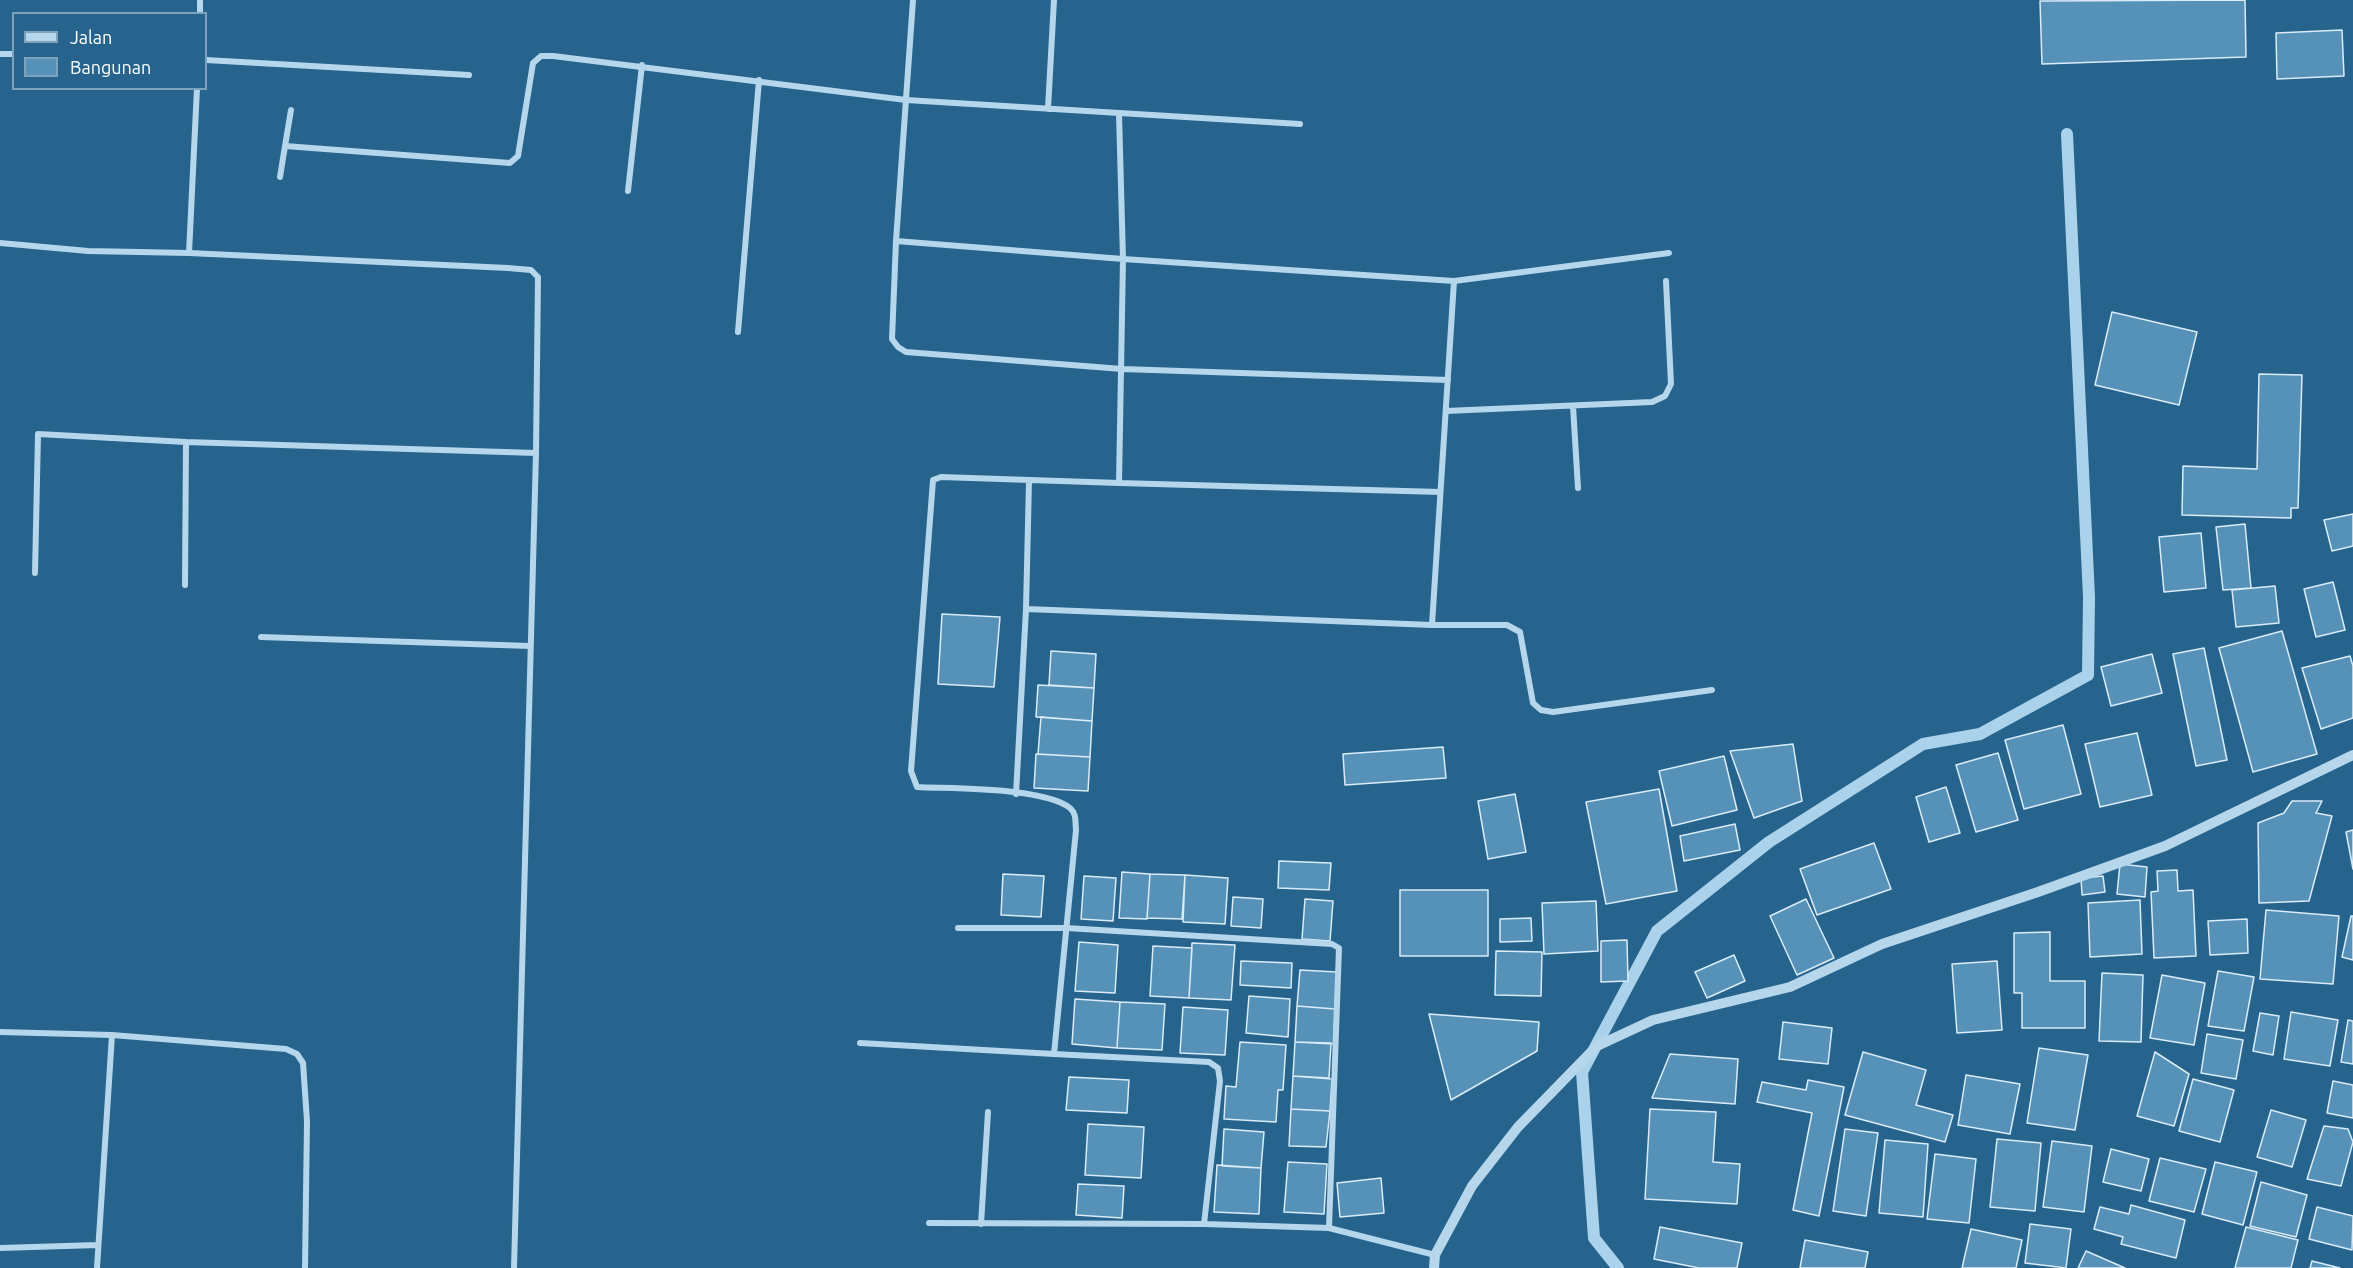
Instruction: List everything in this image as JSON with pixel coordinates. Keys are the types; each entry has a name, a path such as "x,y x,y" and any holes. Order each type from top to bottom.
{"street":[{"path":"913,0 896,241 892,339 898,347 906,352 1122,369 1448,380"},
{"path":"1048,109 1053,0"},
{"path":"285,146 510,163 518,156 533,63 541,56 642,65 906,100 1300,124"},
{"path":"207,60 469,75"},
{"path":"628,191 642,65"},
{"path":"738,332 759,80"},
{"path":"189,253 197,90"},
{"path":"280,177 291,110"},
{"path":"1119,114 1123,260 1119,483"},
{"path":"896,241 1123,260 1454,281 1669,253"},
{"path":"0,243 88,251 189,253 531,270 538,277 536,453 514,1268"},
{"path":"1432,625 1454,281"},
{"path":"1446,411 1652,402 1665,396 1671,384 1666,281"},
{"path":"1573,406 1578,488"},
{"path":"35,573 38,434 186,442 536,453"},
{"path":"186,442 186,585"},
{"path":"1054,1054 1076,830 1075,814 1070,808 1047,797 917,787 911,771 933,480 941,477 1440,492"},
{"path":"1016,794 1026,609 1029,481"},
{"path":"1026,609 1432,625 1507,625 1520,633 1533,703 1540,710 1553,712 1712,690"},
{"path":"261,637 530,646"},
{"path":"1434,1268 1435,1255 1472,1186 1518,1127 1597,1046 1653,1020 1790,987 1882,944 2038,892 2165,846 2353,755"},
{"path":"958,928 1065,928 1332,944 1339,948 1329,1228"},
{"path":"0,1032 112,1035 285,1048 297,1054 303,1063 307,1121 305,1268"},
{"path":"97,1268 112,1035"},
{"path":"860,1043 1209,1062 1218,1068 1220,1081 1204,1224"},
{"path":"981,1224 988,1113"},
{"path":"929,1223 1204,1224 1329,1228 1435,1255"},
{"path":"0,1248 98,1245"}],"building":[{"path":"2245,0 2246,57 2042,64 2040,1"},
{"path":"2342,30 2344,76 2277,79 2276,33"},
{"path":"2112,312 2197,332 2179,405 2095,385"},
{"path":"2259,374 2302,375 2298,508 2291,508 2291,518 2182,515 2183,466 2257,469"},
{"path":"2353,514 2353,546 2332,551 2324,520"},
{"path":"2245,524 2251,588 2223,590 2216,527"},
{"path":"2201,533 2206,588 2164,592 2159,537"},
{"path":"2333,582 2345,630 2316,637 2304,589"},
{"path":"2275,586 2279,623 2236,627 2232,590"},
{"path":"942,614 1000,617 994,687 938,684"},
{"path":"2282,631 2317,754 2253,772 2219,648"},
{"path":"2204,648 2227,760 2196,766 2173,654"},
{"path":"1051,651 1096,654 1094,688 1049,685"},
{"path":"2152,654 2162,693 2111,706 2101,667"},
{"path":"2350,656 2353,666 2353,718 2321,729 2302,668"},
{"path":"1038,685 1094,688 1092,721 1036,717"},
{"path":"1041,717 1092,721 1090,757 1038,754"},
{"path":"2063,725 2081,794 2024,809 2005,740"},
{"path":"2137,733 2152,795 2100,807 2085,744"},
{"path":"1793,744 1802,801 1754,818 1730,751"},
{"path":"1443,747 1446,778 1345,785 1343,754"},
{"path":"1998,753 2018,820 1976,832 1956,765"},
{"path":"1036,754 1090,757 1088,791 1034,788"},
{"path":"1724,756 1737,810 1672,826 1659,771"},
{"path":"1946,787 1960,833 1929,842 1916,797"},
{"path":"1659,789 1677,891 1606,904 1586,802"},
{"path":"1515,794 1526,852 1488,859 1478,801"},
{"path":"2292,801 2322,801 2316,813 2332,816 2309,901 2259,903 2258,823 2284,813"},
{"path":"1735,824 1740,850 1684,861 1680,836"},
{"path":"2353,830 2353,869 2346,832"},
{"path":"1874,843 1891,889 1817,915 1800,869"},
{"path":"1279,861 1331,863 1329,890 1278,888"},
{"path":"2120,864 2147,867 2145,897 2117,894"},
{"path":"2177,870 2178,891 2193,890 2196,956 2154,958 2151,892 2158,891 2157,871"},
{"path":"1122,872 1150,874 1147,919 1119,918"},
{"path":"1003,874 1044,876 1041,917 1001,915"},
{"path":"1150,874 1185,875 1182,919 1147,918"},
{"path":"1185,875 1228,878 1225,924 1183,922"},
{"path":"1084,876 1116,878 1113,921 1081,919"},
{"path":"2103,876 2105,892 2082,895 2081,878"},
{"path":"1400,890 1488,890 1488,956 1400,956"},
{"path":"1233,897 1263,899 1261,928 1231,926"},
{"path":"1305,899 1333,901 1330,941 1302,939"},
{"path":"1806,899 1834,958 1797,975 1770,916"},
{"path":"2140,900 2142,954 2090,957 2088,903"},
{"path":"1596,901 1598,951 1544,954 1542,903"},
{"path":"2266,910 2339,916 2333,984 2260,979"},
{"path":"2351,916 2353,916 2353,960 2342,957"},
{"path":"1531,918 1532,941 1500,942 1500,919"},
{"path":"2247,919 2248,953 2210,955 2208,921"},
{"path":"2050,932 2050,981 2085,981 2085,1028 2022,1028 2022,993 2014,993 2014,933"},
{"path":"1627,940 1628,981 1601,982 1601,941"},
{"path":"1079,942 1118,945 1115,993 1075,991"},
{"path":"1192,943 1235,945 1231,1000 1189,998"},
{"path":"1153,946 1192,948 1189,998 1150,996"},
{"path":"1496,951 1542,952 1541,996 1495,995"},
{"path":"1734,955 1745,981 1707,998 1695,972"},
{"path":"1241,961 1292,963 1291,988 1240,985"},
{"path":"1997,961 2002,1030 1957,1033 1952,964"},
{"path":"1300,970 1337,972 1335,1009 1297,1006"},
{"path":"2218,971 2254,977 2244,1031 2208,1026"},
{"path":"2102,973 2143,975 2141,1042 2099,1041"},
{"path":"2162,975 2205,983 2194,1045 2150,1038"},
{"path":"1249,996 1290,999 1288,1037 1246,1033"},
{"path":"1075,999 1120,1002 1117,1048 1072,1044"},
{"path":"1120,1002 1165,1004 1162,1050 1117,1048"},
{"path":"1297,1006 1335,1009 1334,1044 1295,1042"},
{"path":"1183,1007 1228,1010 1225,1055 1180,1053"},
{"path":"2291,1012 2338,1020 2330,1066 2284,1059"},
{"path":"2260,1013 2279,1016 2273,1055 2253,1051"},
{"path":"1429,1014 1539,1022 1537,1051 1451,1100"},
{"path":"2348,1020 2353,1021 2353,1064 2341,1062"},
{"path":"1783,1022 1832,1028 1828,1064 1779,1059"},
{"path":"2207,1034 2243,1040 2236,1079 2201,1073"},
{"path":"1240,1042 1286,1045 1283,1090 1278,1090 1276,1122 1224,1119 1226,1086 1236,1087"},
{"path":"1295,1042 1331,1043 1329,1078 1293,1076"},
{"path":"2039,1048 2088,1055 2075,1130 2027,1123"},
{"path":"1863,1052 1926,1070 1916,1105 1953,1115 1945,1142 1845,1115"},
{"path":"2155,1052 2189,1074 2174,1126 2137,1116"},
{"path":"1670,1054 1738,1059 1735,1104 1652,1098"},
{"path":"1966,1075 2020,1084 2010,1134 1958,1125"},
{"path":"1293,1076 1332,1079 1330,1111 1291,1109"},
{"path":"1069,1077 1129,1080 1127,1113 1066,1110"},
{"path":"2193,1079 2234,1090 2220,1142 2179,1131"},
{"path":"1808,1080 1844,1087 1819,1216 1793,1210 1812,1113 1757,1102 1762,1082 1806,1090"},
{"path":"2333,1081 2353,1085 2353,1118 2327,1113"},
{"path":"1291,1109 1330,1111 1326,1147 1289,1146"},
{"path":"1650,1109 1716,1112 1713,1162 1740,1164 1737,1204 1645,1199"},
{"path":"2271,1110 2306,1120 2292,1167 2257,1157"},
{"path":"1088,1124 1144,1127 1141,1178 1085,1175"},
{"path":"2324,1126 2348,1129 2353,1142 2341,1186 2307,1179"},
{"path":"1224,1129 1264,1132 1261,1168 1222,1166"},
{"path":"1845,1129 1878,1133 1866,1216 1833,1211"},
{"path":"1997,1139 2041,1143 2035,1211 1990,1207"},
{"path":"1885,1140 1928,1144 1923,1217 1879,1213"},
{"path":"2052,1141 2092,1146 2084,1212 2043,1207"},
{"path":"2111,1149 2149,1159 2141,1191 2103,1182"},
{"path":"1935,1154 1976,1159 1969,1223 1927,1219"},
{"path":"2160,1158 2206,1169 2194,1212 2149,1201"},
{"path":"1288,1162 1327,1164 1324,1214 1284,1212"},
{"path":"2215,1162 2257,1172 2243,1225 2202,1214"},
{"path":"1217,1165 1261,1168 1259,1214 1214,1212"},
{"path":"1381,1178 1384,1213 1340,1217 1337,1183"},
{"path":"2261,1182 2307,1195 2296,1237 2250,1226"},
{"path":"1078,1184 1124,1186 1122,1218 1076,1215"},
{"path":"2131,1205 2185,1220 2176,1258 2121,1244 2123,1237 2094,1229 2100,1207 2129,1214"},
{"path":"2317,1207 2353,1216 2352,1250 2309,1239"},
{"path":"2030,1224 2071,1229 2066,1268 2025,1263"},
{"path":"1660,1227 1742,1243 1737,1268 1699,1268 1654,1259"},
{"path":"2246,1227 2298,1240 2291,1268 2235,1268"},
{"path":"1971,1229 2022,1240 2016,1268 1962,1268"},
{"path":"1805,1240 1868,1252 1865,1268 1800,1268"},
{"path":"2086,1251 2125,1268 2078,1268"},
{"path":"2312,1261 2340,1268 2310,1268"}],"waterway":[{"path":"1618,1268 1594,1238 1582,1072 1657,931 1769,842 1923,744 1980,734 2088,675 2089,597 2067,134"}]}
